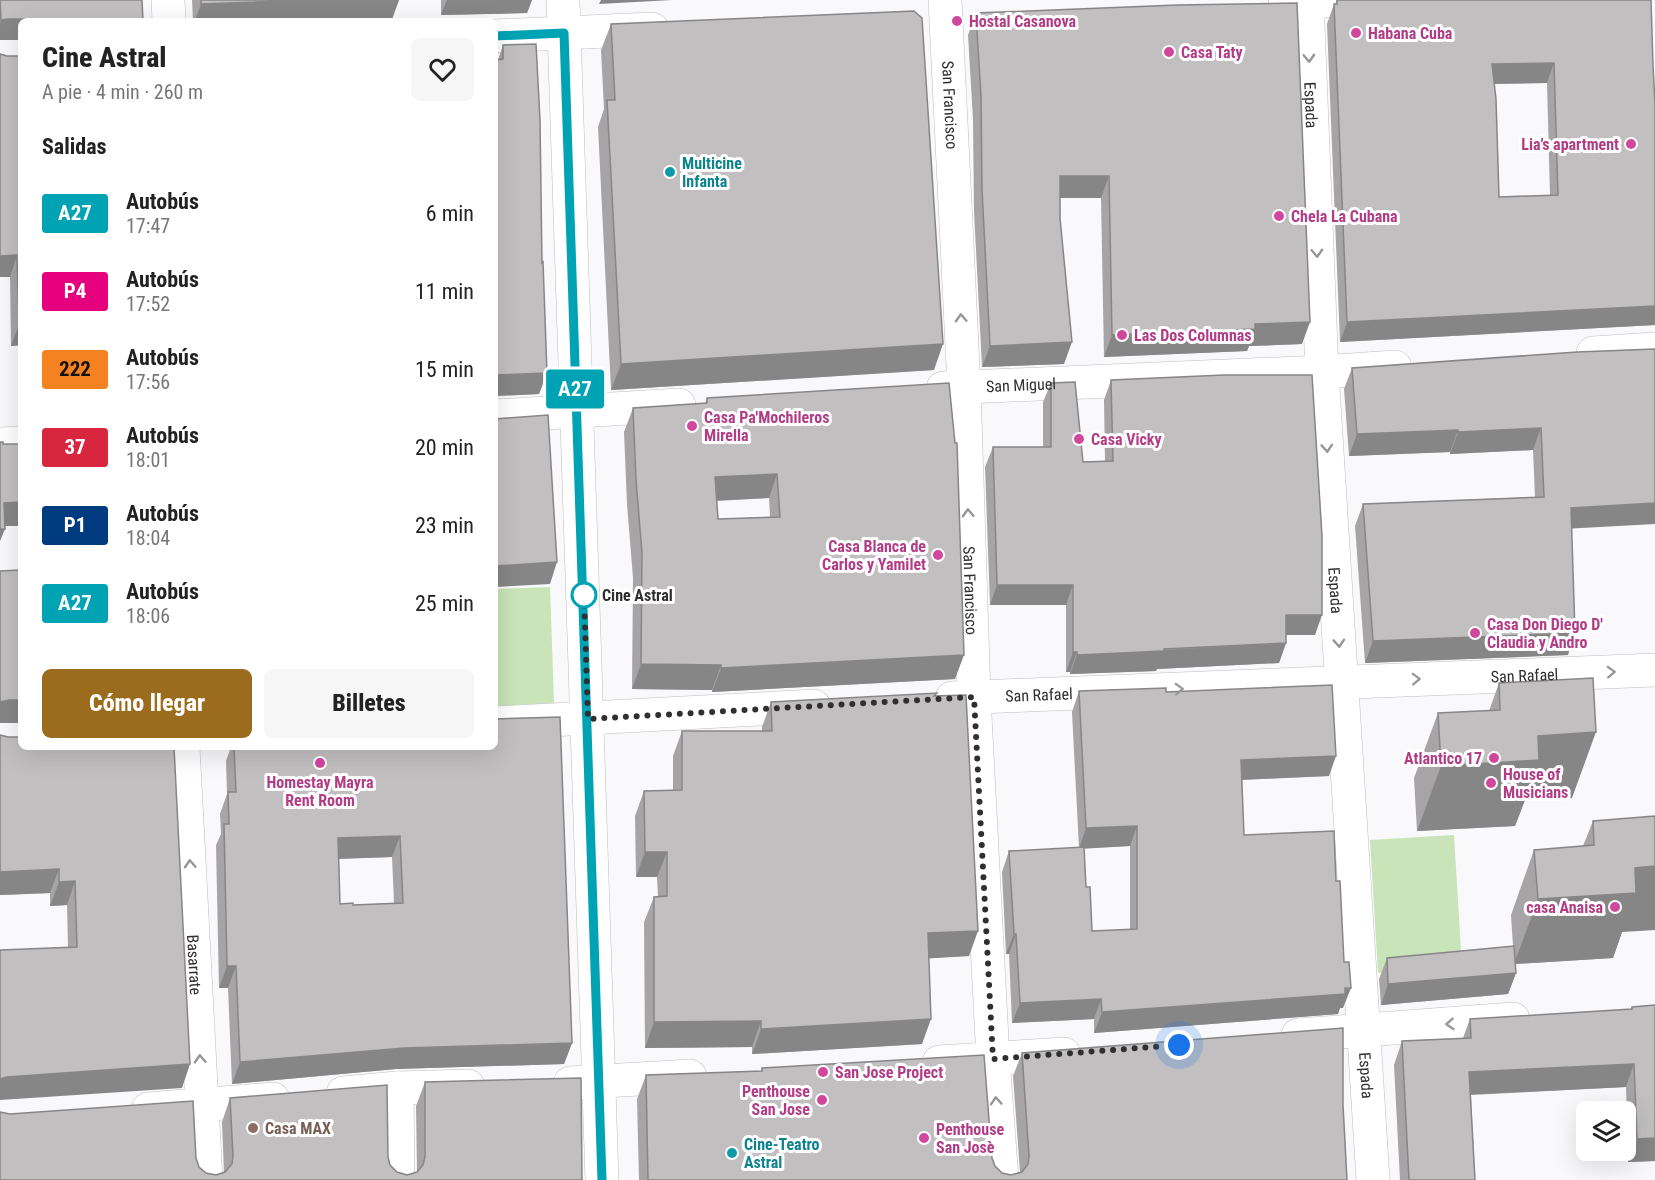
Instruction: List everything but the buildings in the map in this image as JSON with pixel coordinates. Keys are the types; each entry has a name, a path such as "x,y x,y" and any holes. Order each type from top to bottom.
{"street":[{"path":"168,0 169,18"},
{"path":"562,0 602,1180"},
{"path":"1260,4 1349,0"},
{"name":"Espada","path":"1307,1 1322,372 1373,1180"},
{"name":"San Francisco","path":"946,14 964,387 974,697 993,1059 1002,1180"},
{"path":"498,36 683,28"},
{"path":"1560,355 1655,349"},
{"name":"San Miguel","path":"917,390 1322,372 1429,364"},
{"path":"498,416 705,403"},
{"path":"0,444 18,443"},
{"name":"San Rafael","path":"927,700 1655,670"},
{"path":"498,723 845,704"},
{"name":"Basarrate","path":"183,750 206,1180"},
{"path":"1271,1037 1539,1017"},
{"path":"909,1064 1097,1051"},
{"path":"539,1084 718,1075"},
{"path":"119,1111 397,1088 492,1085"},
{"path":"397,1088 398,1180"}],"green space":[{"path":"550,587 554,703 498,706 498,589"},
{"path":"1454,835 1462,968 1378,973 1370,840"}],"bus line":[{"name":"A27","path":"498,36 564,33 602,1180"}],"place":[{"name":"Hostal Casanova","path":"957,21"},
{"name":"Habana Cuba","path":"1356,33"},
{"name":"Casa Taty","path":"1169,52"},
{"name":"Lia’s apartment","path":"1631,144"},
{"name":"Multicine Infanta","path":"670,172"},
{"name":"Chela La Cubana","path":"1279,216"},
{"name":"Las Dos Columnas","path":"1122,335"},
{"name":"Casa Pa'Mochileros Mirella","path":"692,426"},
{"name":"Casa Vicky","path":"1079,439"},
{"name":"Casa Blanca de Carlos y Yamilet","path":"938,555"},
{"name":"Cine Astral","path":"584,595"},
{"name":"Casa Don Diego D' Claudia y Andro","path":"1475,633"},
{"name":"Atlantico 17","path":"1494,758"},
{"name":"Homestay Mayra Rent Room","path":"320,763"},
{"name":"House of Musicians","path":"1491,783"},
{"name":"casa Anaisa","path":"1615,907"},
{"name":"San Jose Project","path":"823,1072"},
{"name":"Penthouse San Jose","path":"822,1100"},
{"name":"Casa MAX","path":"253,1128"},
{"name":"Penthouse San Josè","path":"924,1138"},
{"name":"Cine-Teatro Astral","path":"732,1153"}],"route":[{"path":"584,595 588,719 974,697 993,1059 1179,1045"}]}
